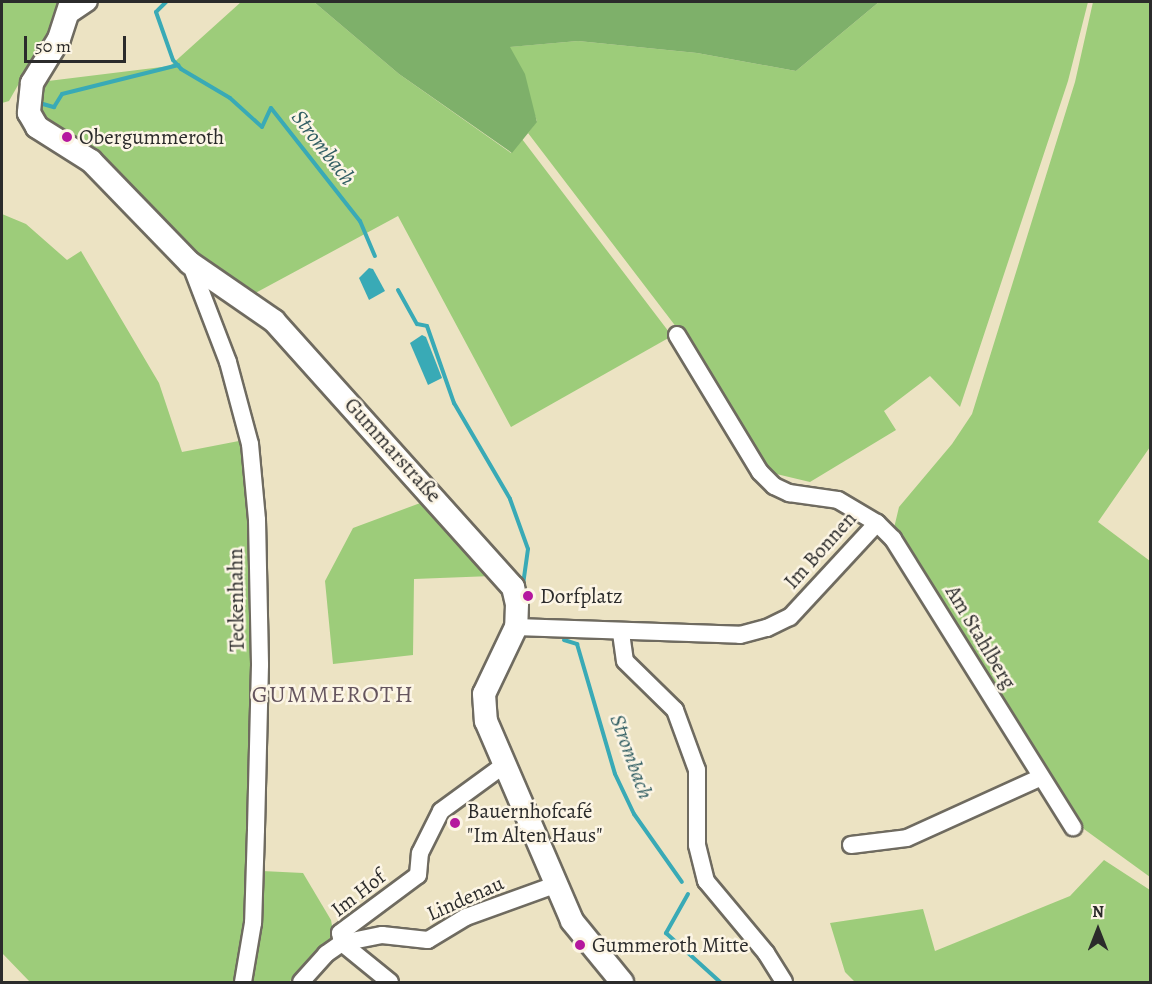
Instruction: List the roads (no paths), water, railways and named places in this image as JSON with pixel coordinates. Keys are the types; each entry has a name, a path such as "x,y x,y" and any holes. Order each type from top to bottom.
{"street":[{"path":"69,9 89,2"},
{"name":"Gummarstraße","path":"69,9 32,82 29,114 37,127 92,161 190,263 274,321 502,571 513,587 517,604 516,627 482,705 504,765 572,921 622,982"},
{"name":"Teckenhahn","path":"190,263 228,362 250,444 257,520 260,665 253,923 243,982"},
{"name":"Im Bonnen","path":"516,627 621,633 740,634 767,628 790,617 877,524 838,500 789,493 774,486 760,472 677,335"},
{"name":"Am Stahlberg","path":"877,524 893,539 940,610 1039,778 1073,827"},
{"path":"621,633 625,661 675,710 697,770 697,845 706,881 765,953 784,982"},
{"name":"Im Hof","path":"390,982 342,943 340,933 418,875 420,854 430,825 441,811 504,765"},
{"path":"851,845 907,838 1039,778"},
{"name":"Lindenau","path":"302,982 326,954 342,943 382,935 428,940 466,917 555,885"}],"water":[{"path":"369,268 373,269 385,291 369,300 359,278"},
{"path":"422,335 426,337 442,378 428,385 410,343"}],"waterway":[{"name":"Strombach","path":"166,2 156,12 173,60 181,69 230,98 262,127 271,108 360,221 375,256"},
{"path":"36,102 54,107 62,94 178,65"},
{"name":"Strombach","path":"398,290 417,324 427,326 454,403 510,499 528,549 523,584"},
{"name":"Strombach","path":"564,640 577,644 615,774 634,814 682,882"},
{"name":"Strombach","path":"688,894 666,933 720,982"}],"place":[{"name":"Obergummeroth","path":"67,137"},
{"name":"Dorfplatz","path":"528,596"},
{"name":"Bauernhofcafé \"Im Alten Haus\"","path":"455,823"},
{"name":"Gummeroth Mitte","path":"580,945"}],"district":[{"name":"GUMMEROTH","path":"333,695"}]}
